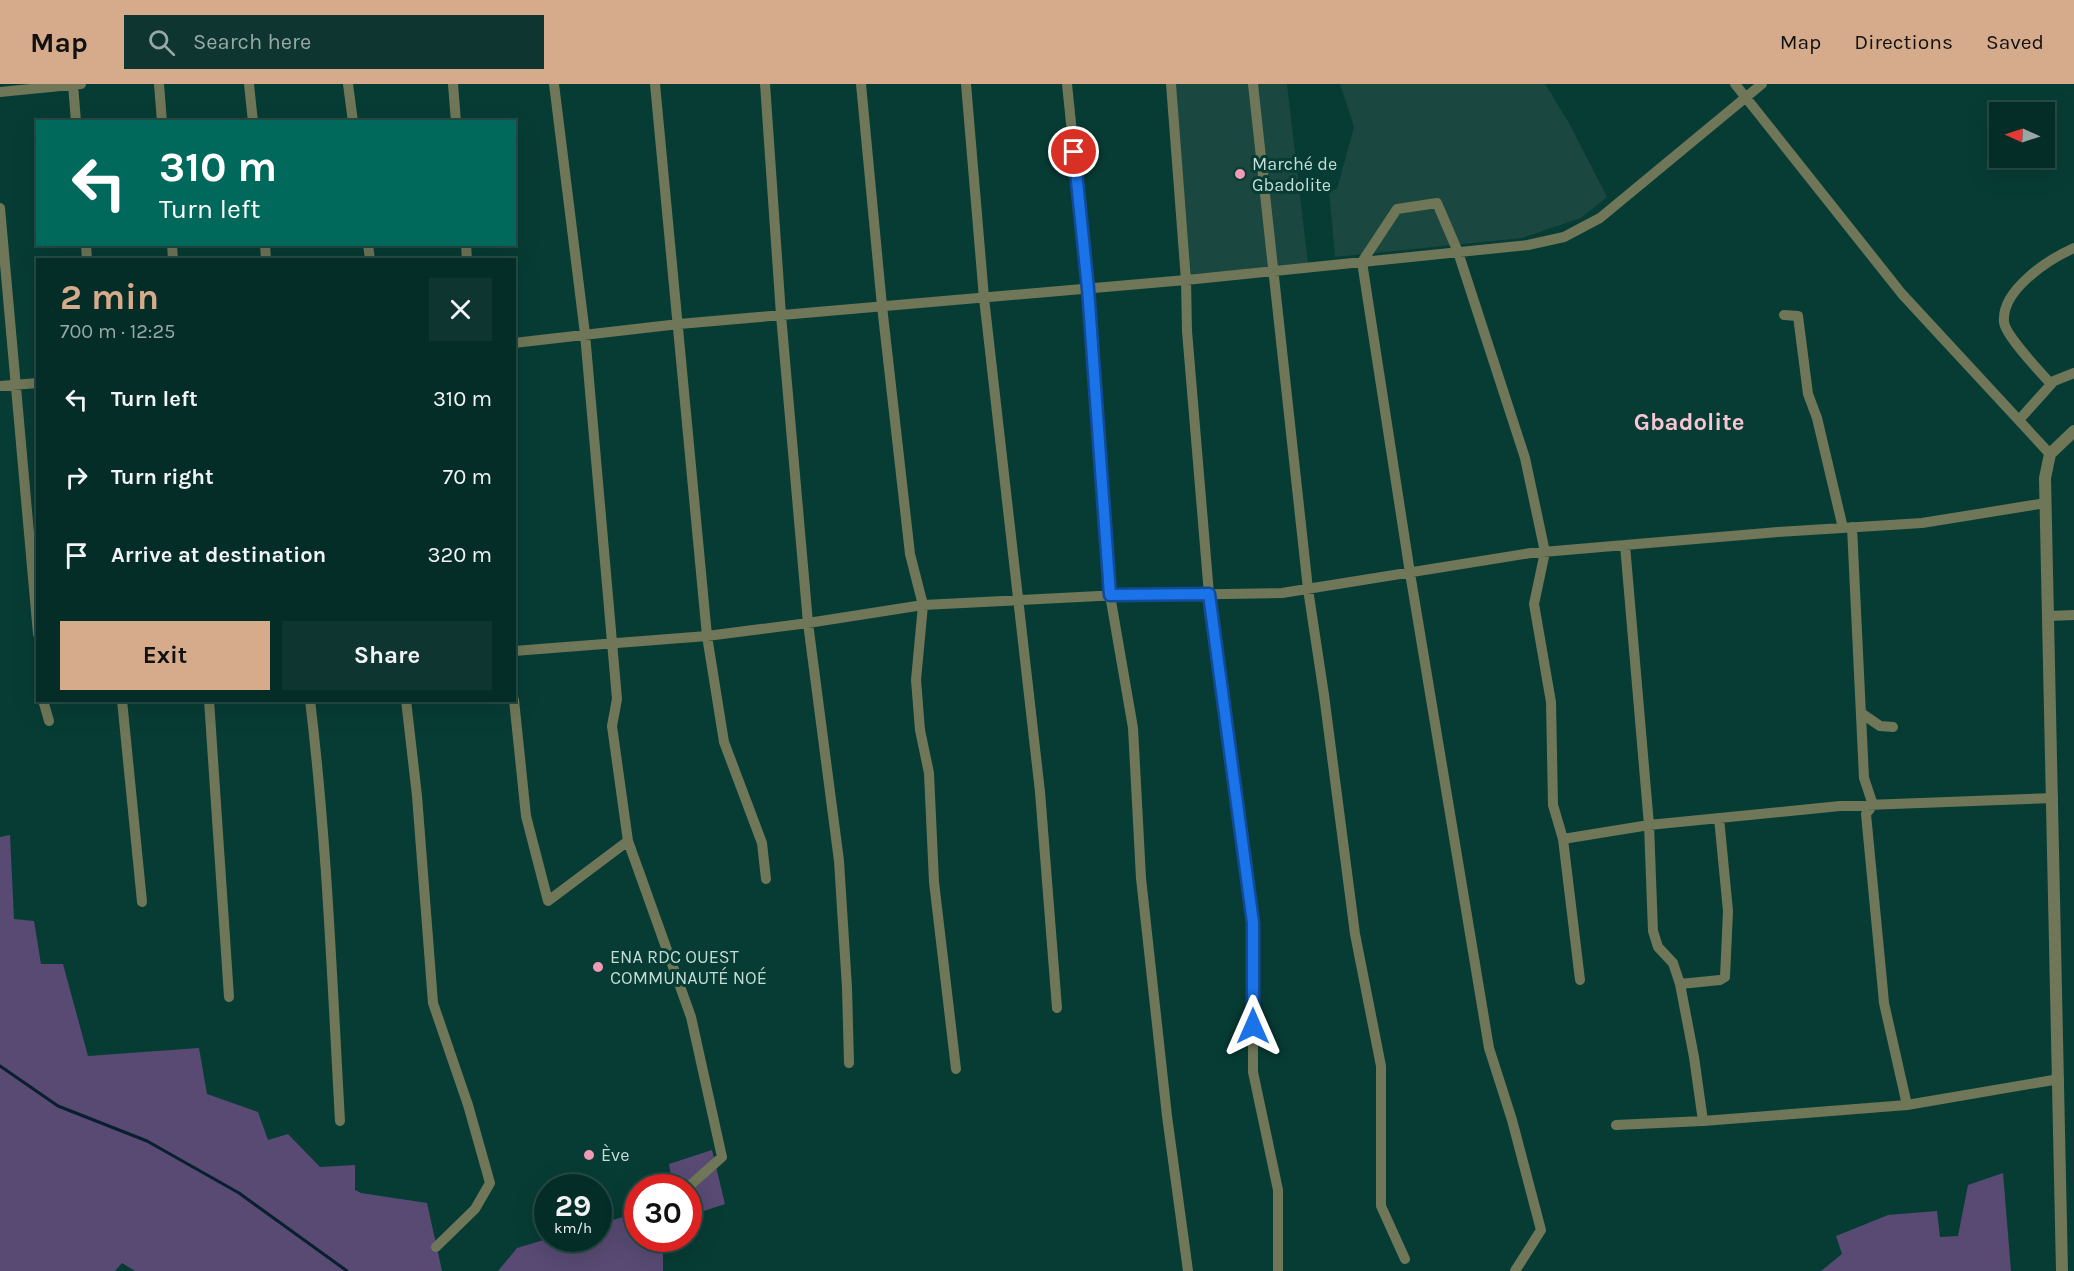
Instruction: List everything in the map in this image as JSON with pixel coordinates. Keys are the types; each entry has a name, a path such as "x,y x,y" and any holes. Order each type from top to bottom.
{"street":[{"path":"73,84 76,120"},
{"path":"0,92 81,84"},
{"path":"159,84 162,120"},
{"path":"249,84 253,120"},
{"path":"348,84 353,120"},
{"path":"453,84 456,120"},
{"path":"554,84 585,334 617,699 612,726 628,841 691,1017 722,1157 702,1175"},
{"path":"656,84 680,324 707,636 724,742 762,843 766,879"},
{"path":"765,84 781,315 808,623 839,861 848,988 849,1063"},
{"path":"861,84 882,306 910,554 923,605 916,680 920,730 929,773 934,882 956,1069"},
{"path":"966,84 984,298 1040,792 1057,1008"},
{"path":"1067,84 1088,289 1110,595 1133,728 1141,878 1167,1116 1188,1271"},
{"path":"1171,84 1186,280 1187,331 1209,594 1253,923 1253,1072 1278,1190 1278,1271"},
{"path":"1253,84 1308,589 1326,706 1355,934 1382,1066 1381,1206 1405,1259"},
{"path":"1735,84 1902,294 2050,454"},
{"path":"516,343 680,324 1186,280 1528,245 1564,237 1600,218 1762,84"},
{"path":"1515,1271 1541,1230 1512,1120 1489,1048 1410,573 1362,262 1397,209 1437,202 1458,252 1525,458 1545,552 1534,604 1551,702 1552,805 1563,839 1581,980"},
{"path":"0,208 36,610"},
{"path":"2051,384 2009,333 2004,322 2007,304 2031,274 2074,248"},
{"path":"1784,315 1798,315 1808,394 1817,418 1847,527 1864,778 1873,805"},
{"path":"2019,420 2051,384 2074,373"},
{"path":"0,386 36,383"},
{"path":"2062,1271 2045,478 2050,454 2069,441 2074,430"},
{"path":"516,651 707,636 923,605 1110,595 1282,593 1545,552 1922,523 2046,503"},
{"path":"1625,545 1649,825 1653,931 1658,947 1673,963 1680,984 1703,1121"},
{"path":"2048,616 2074,615"},
{"path":"44,702 49,721"},
{"path":"122,702 142,902"},
{"path":"209,702 229,997"},
{"path":"310,702 318,766 329,916 340,1121"},
{"path":"406,702 417,796 432,1003 468,1105 490,1183 475,1209 436,1247"},
{"path":"514,702 526,816 548,901 628,841"},
{"path":"1861,713 1880,726 1893,727"},
{"path":"1563,839 1649,825 1840,806 2053,798"},
{"path":"1873,805 1866,814 1884,1003 1907,1105"},
{"path":"1680,984 1720,980 1725,977 1728,911 1719,818"},
{"path":"1616,1125 1703,1121 1907,1105 2059,1079"}],"shaded area":[{"name":"Marché de Gbadolite","path":"1175,84 1287,84 1308,264 1191,274"},
{"path":"1340,84 1545,84 1569,123 1607,197 1581,218 1522,238 1335,257 1329,191 1337,189 1354,127"},
{"path":"10,835 14,919 34,921 41,964 63,964 88,1056 199,1048 207,1094 258,1112 268,1140 288,1134 320,1167 355,1165 355,1190 361,1193 427,1203 442,1271 135,1271 122,1263 115,1271 0,1271 0,837"},
{"path":"712,1150 725,1204 702,1212 702,1174 671,1174 669,1164"},
{"path":"2003,1173 2011,1271 1821,1271 1842,1254 1836,1236 1888,1215 1937,1211 1940,1237 1958,1236 1968,1185"},
{"path":"624,1217 624,1252 663,1252 663,1271 498,1271 517,1248 534,1243 534,1252 612,1252 612,1220"}],"waterway":[{"path":"0,1066 58,1106 147,1141 239,1193 347,1271"}],"place":[{"name":"Marché de Gbadolite","path":"1240,174"},
{"name":"ENA RDC OUEST COMMUNAUTÉ NOÉ","path":"598,967"},
{"name":"Ève","path":"589,1155"}],"district":[{"name":"Gbadolite","path":"1689,422"}],"route":[{"path":"1074,152 1088,289 1110,595 1209,594 1253,923 1253,1026"}]}
